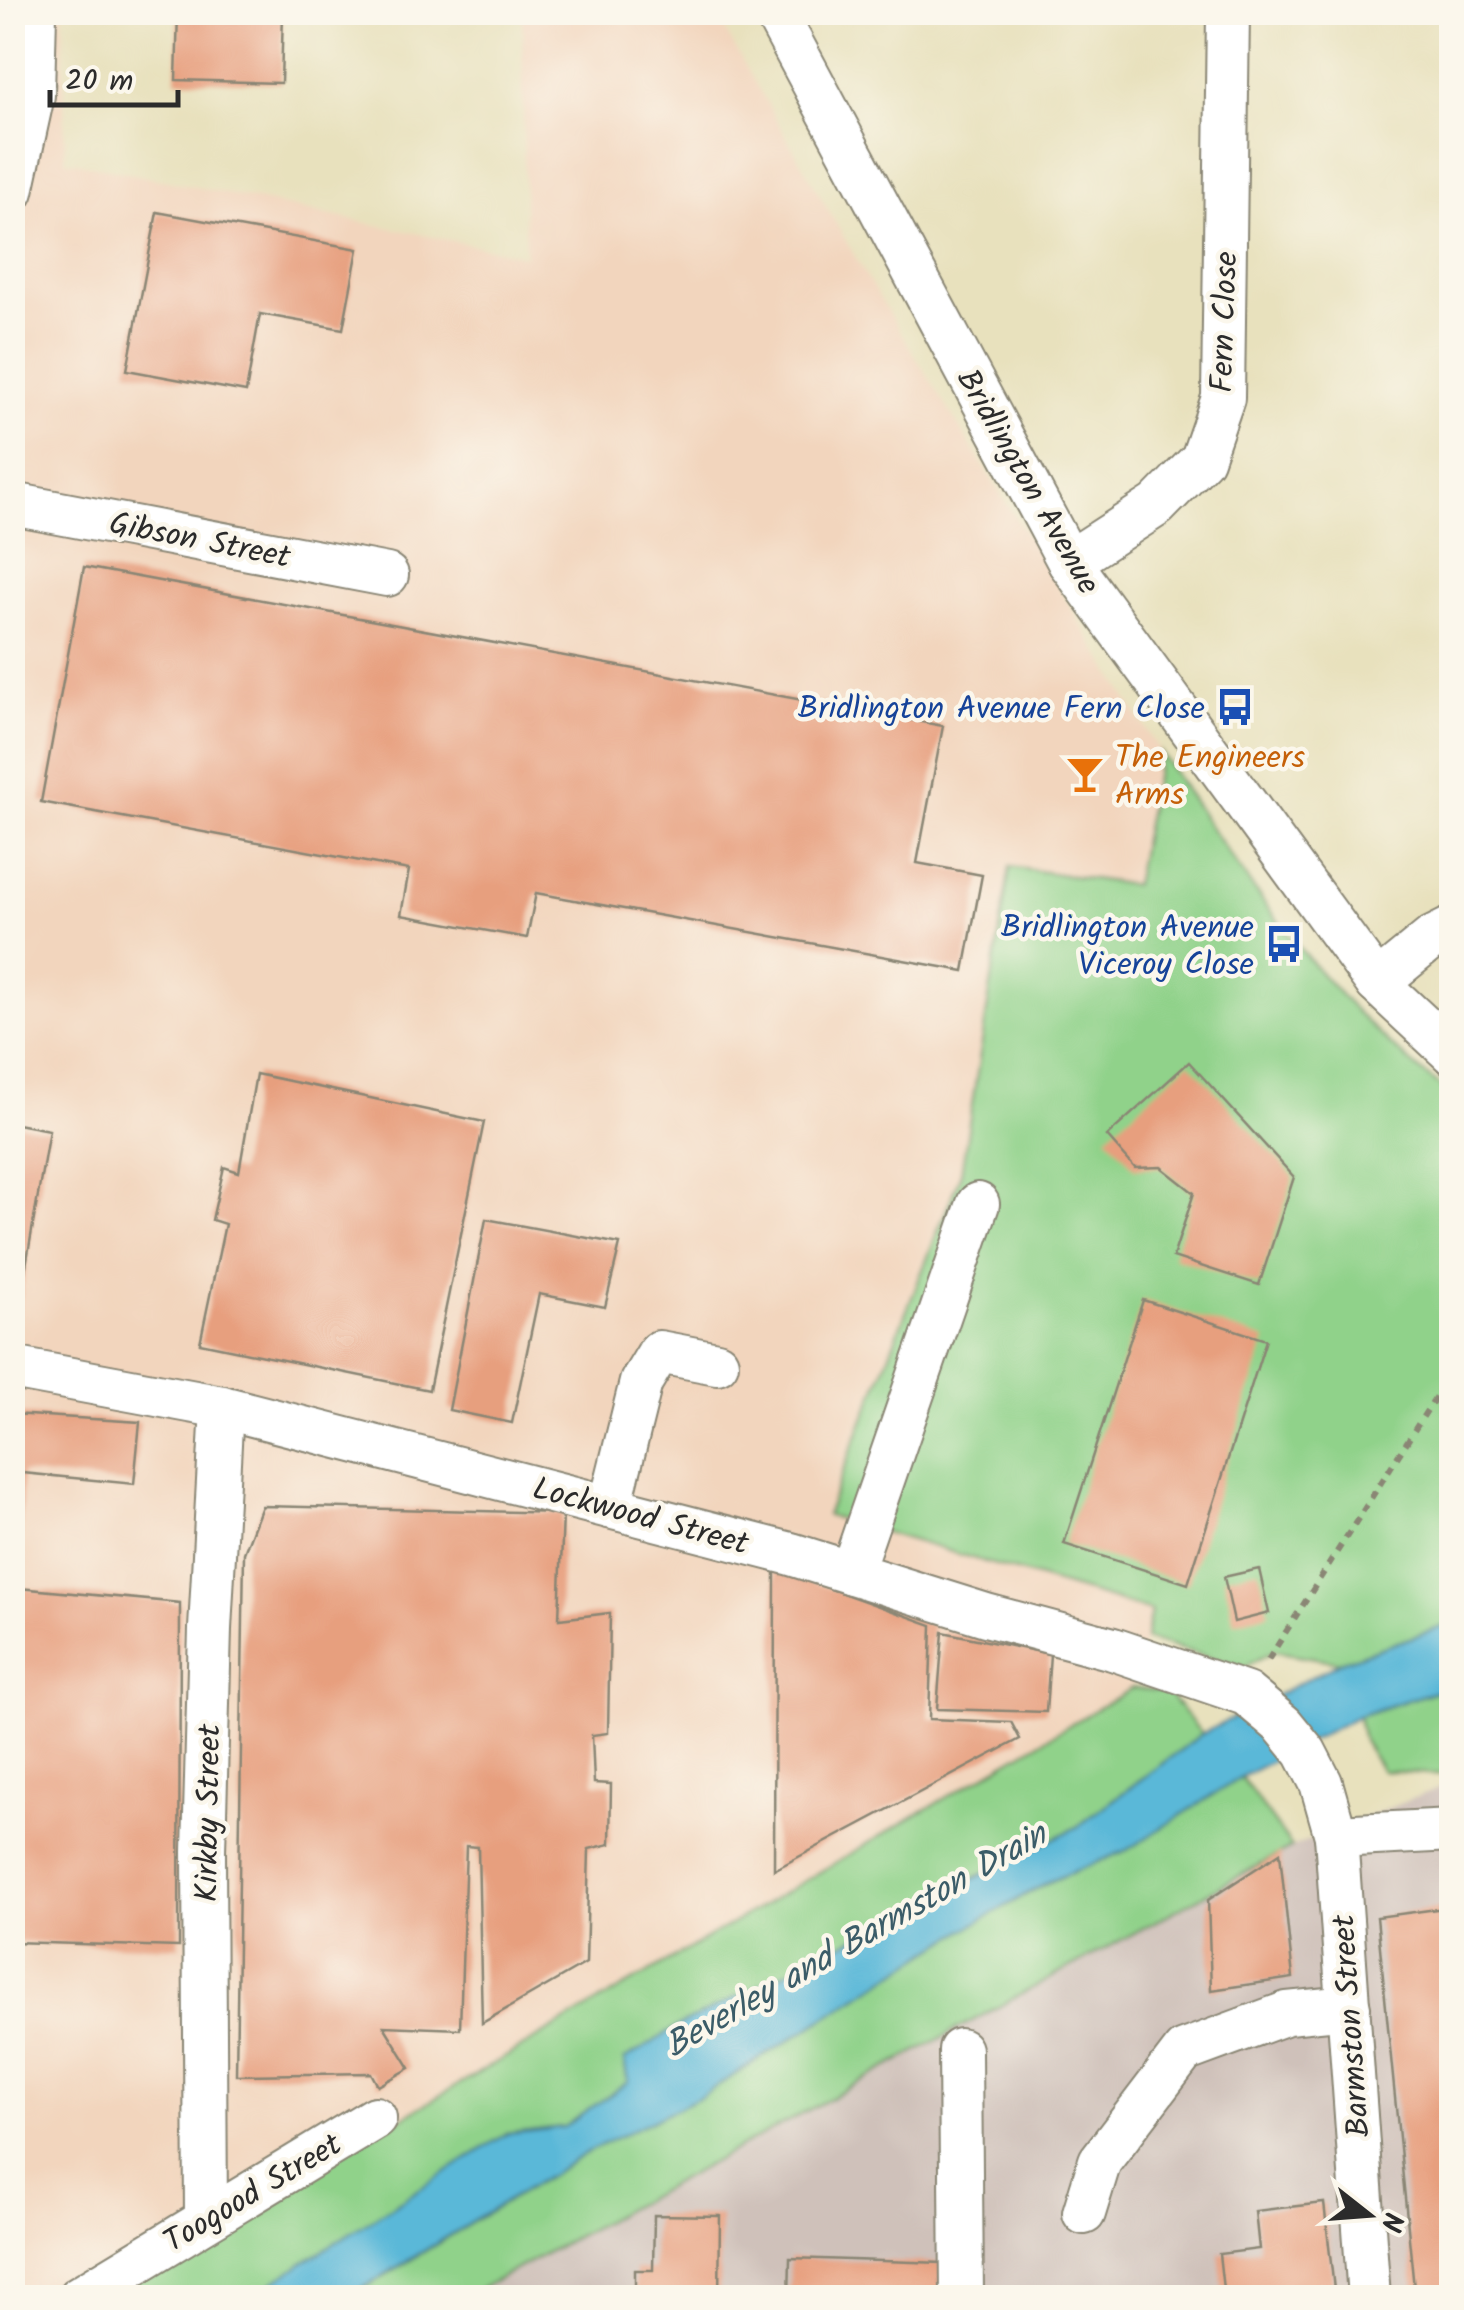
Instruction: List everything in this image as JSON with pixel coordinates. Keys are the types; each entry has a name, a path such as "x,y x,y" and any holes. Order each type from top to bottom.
{"street":[{"path":"12,190 33,94 35,12"},
{"name":"Fern Close","path":"1069,562 1157,505 1202,459 1223,398 1228,12"},
{"name":"Bridlington Avenue","path":"777,13 1069,562 1378,983 1452,1052"},
{"name":"Gibson Street","path":"12,504 387,575"},
{"path":"1378,983 1432,938 1452,928"},
{"path":"852,1573 978,1204"},
{"path":"610,1506 641,1382 659,1352 717,1362"},
{"name":"Lockwood Street","path":"12,1368 222,1407 610,1506 1113,1648 1252,1698"},
{"name":"Kirkby Street","path":"206,2220 204,1833 222,1407"},
{"name":"Barmston Street","path":"1252,1698 1305,1752 1334,1826 1369,2298"},
{"path":"1334,1826 1452,1830"},
{"path":"1084,2213 1100,2161 1184,2051 1287,2014 1349,2007"},
{"path":"960,2050 962,2298"},
{"name":"Toogood Street","path":"78,2298 376,2118"}],"path":[{"path":"1252,1698 1452,1371"}],"shaded area":[{"path":"12,13 63,13 65,160 525,256 522,13 715,13 869,281 1160,752 1134,885 1010,867 961,1173 827,1514 1151,1611 1132,1688 96,2298 12,2297"},
{"path":"1451,1783 1451,2297 465,2298 1292,1847"}],"green space":[{"path":"1160,752 1256,892 1326,980 1365,1021 1451,1094 1451,1624 1340,1662 1274,1651 1244,1667 1145,1639 1151,1611 826,1515 961,1173 1010,867 1134,885"},
{"path":"1451,1686 1451,1775 1382,1771 1363,1741 1358,1716"},
{"path":"1132,1688 1167,1692 1202,1734 1077,1827 681,2025 625,2060 629,2082 564,2127 506,2134 354,2235 248,2297 96,2298"},
{"path":"1241,1777 1292,1847 465,2297 348,2298 591,2150 698,2098 950,1938 1046,1883 1127,1850"}],"water":[{"name":"Beverley and Barmston Drain","path":"1451,1624 1451,1686 1358,1716 1241,1777 1127,1850 1046,1883 950,1938 698,2098 591,2150 348,2297 248,2298 506,2134 564,2127 628,2082 624,2060 681,2025 1077,1827 1202,1734 1340,1662"}],"building":[{"path":"178,12 283,12 281,83 176,80"},
{"path":"157,212 358,249 343,329 260,314 246,392 127,370"},
{"path":"84,567 943,726 917,863 982,875 964,971 536,893 527,938 401,915 409,870 41,802"},
{"path":"1189,1062 1294,1177 1259,1285 1173,1257 1194,1193 1161,1167 1135,1168 1107,1136"},
{"path":"256,1074 484,1122 429,1390 200,1343 225,1224 212,1220 224,1167 239,1172"},
{"path":"12,1123 49,1130 16,1325 12,1324"},
{"path":"486,1219 620,1244 605,1307 539,1294 512,1423 449,1410"},
{"path":"1143,1300 1266,1340 1188,1584 1064,1544"},
{"path":"12,1414 140,1422 134,1484 22,1473 19,1588 180,1603 179,1947 12,1942"},
{"path":"262,1506 563,1513 559,1619 610,1613 608,1733 592,1735 594,1783 611,1784 610,1844 589,1849 586,1963 482,2023 478,1847 466,1846 460,2029 384,2026 410,2068 378,2086 371,2073 236,2075 244,1553"},
{"path":"775,1569 932,1625 929,1719 1011,1722 1020,1739 774,1870"},
{"path":"1259,1569 1269,1613 1234,1622 1224,1577"},
{"path":"943,1632 1050,1654 1046,1712 937,1709"},
{"path":"1280,1853 1293,1978 1211,1990 1208,1900"},
{"path":"1452,1907 1452,2298 1415,2298 1377,1917"},
{"path":"1324,2203 1335,2298 1224,2298 1219,2254 1259,2249 1255,2211"},
{"path":"654,2215 720,2216 719,2298 635,2298 635,2270 653,2270"},
{"path":"790,2258 943,2263 941,2298 789,2298"}],"place":[{"name":"Bridlington Avenue Fern Close","path":"1235,707"},
{"name":"The Engineers Arms","path":"1085,774"},
{"name":"Bridlington Avenue Viceroy Close","path":"1284,944"}]}
